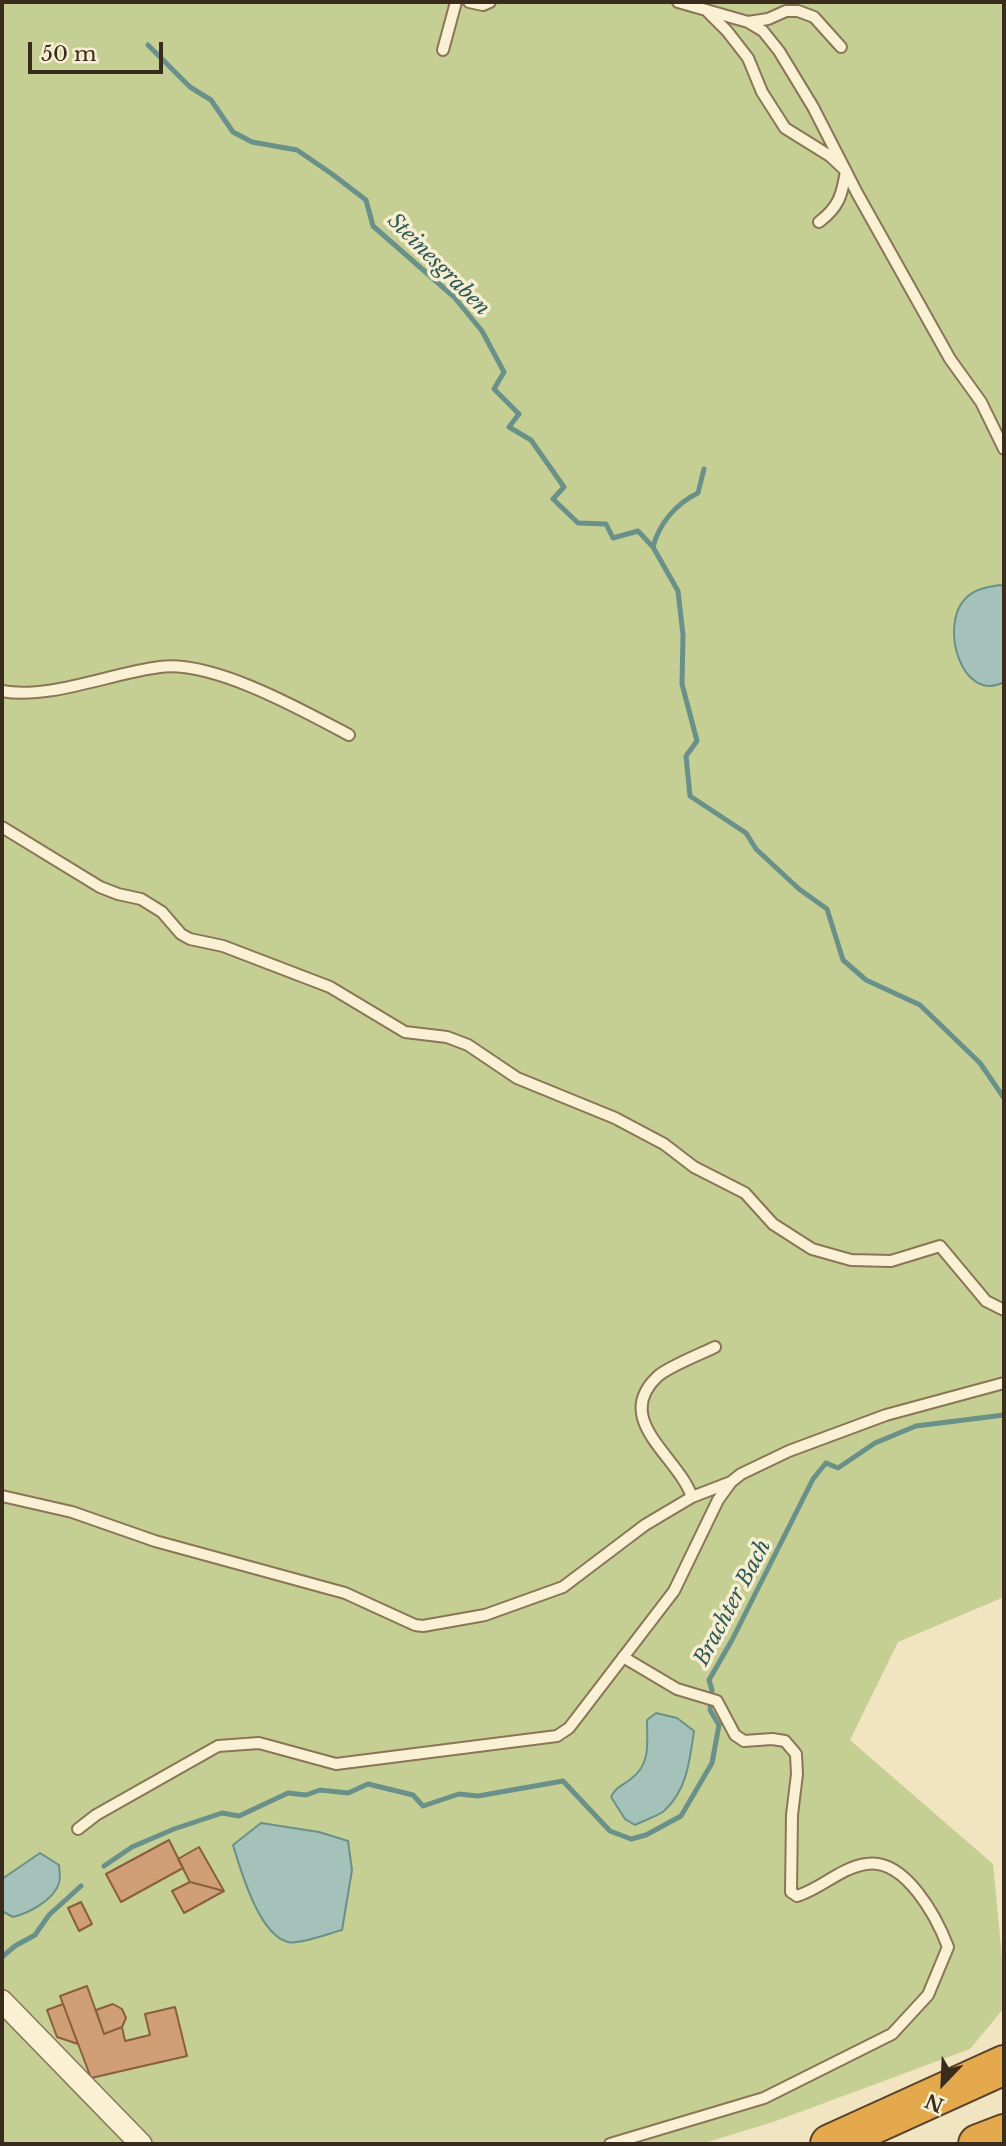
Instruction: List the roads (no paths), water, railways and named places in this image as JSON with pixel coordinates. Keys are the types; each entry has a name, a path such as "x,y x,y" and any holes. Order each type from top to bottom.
{"highway":[{"path":"830,2144 1004,2065"},
{"path":"978,2144 1004,2134"}],"street":[{"path":"2,2001 141,2144"}],"lane":[{"path":"443,50 456,2"},
{"path":"470,2 483,5 490,2"},
{"path":"678,2 748,22 763,31 779,51 813,107 950,359 981,402 1004,449"},
{"path":"706,10 727,30 748,58 762,92 785,128 830,156 846,171"},
{"path":"748,22 768,19 786,11 798,11 814,17 841,47"},
{"path":"819,222 830,214 842,194 846,171"},
{"path":"2,691 31,694 173,666 210,673 283,700 349,735"},
{"path":"2,827 100,887 141,899 162,912 181,934 190,939 223,946 330,987 405,1032 447,1037 468,1045 517,1079 615,1118 664,1144 694,1167 745,1193 773,1224 813,1249 851,1260 891,1261 940,1246 986,1300 1004,1310"},
{"path":"692,1497 675,1466 646,1429 640,1416 641,1404 658,1376 715,1348"},
{"path":"78,1829 96,1815 218,1746 259,1743 336,1764 557,1736 569,1728 674,1591 718,1500 731,1482 741,1474 789,1451 886,1415 1004,1383"},
{"path":"2,1496 72,1512 156,1541 345,1593 415,1625 423,1626 485,1615 563,1587 645,1525 692,1497 731,1482"},
{"path":"610,2144 764,2098 892,2034 928,1995 948,1947 940,1927 914,1886 887,1866 867,1863 841,1873 807,1893 797,1896 791,1892 796,1754 785,1741 740,1739 715,1700 677,1689 622,1657"}],"water":[{"path":"1004,586 1004,682 989,686 977,682 966,673 959,659 954,626 957,611 965,599 981,589"},
{"path":"656,1713 677,1718 694,1731 691,1752 683,1784 672,1802 663,1812 635,1825 625,1819 611,1797 642,1766 647,1752 647,1720"},
{"path":"261,1823 319,1832 348,1841 352,1870 342,1930 307,1940 288,1942 268,1928 253,1901 233,1845"},
{"path":"40,1853 59,1865 59,1883 52,1895 40,1905 13,1917 2,1911 2,1879"}],"waterway":[{"name":"Steinesgraben","path":"148,45 190,87 211,100 233,132 252,142 297,150 366,200 373,226 454,297 482,331 504,372 494,389 519,414 509,427 531,440 564,487 553,499 578,523 606,524 613,538 638,531 653,547 678,591 683,635 682,684 697,741 686,756 690,796 746,833 756,849 799,889 827,909 843,960 866,980 920,1005 980,1063 1004,1098"},
{"path":"653,547 670,515 683,502 698,493 704,469"},
{"name":"Brachter Bach","path":"104,1866 132,1847 222,1813 239,1816 288,1793 306,1795 320,1790 348,1793 368,1784 413,1795 423,1806 459,1794 478,1796 563,1781 610,1831 631,1839 646,1835 681,1816 712,1763 719,1725 710,1710 712,1690 709,1680 813,1479 826,1463 838,1468 875,1443 916,1426 1004,1415"},
{"name":"Brachter Bach","path":"2,1957 35,1935 49,1915 81,1886"}]}
